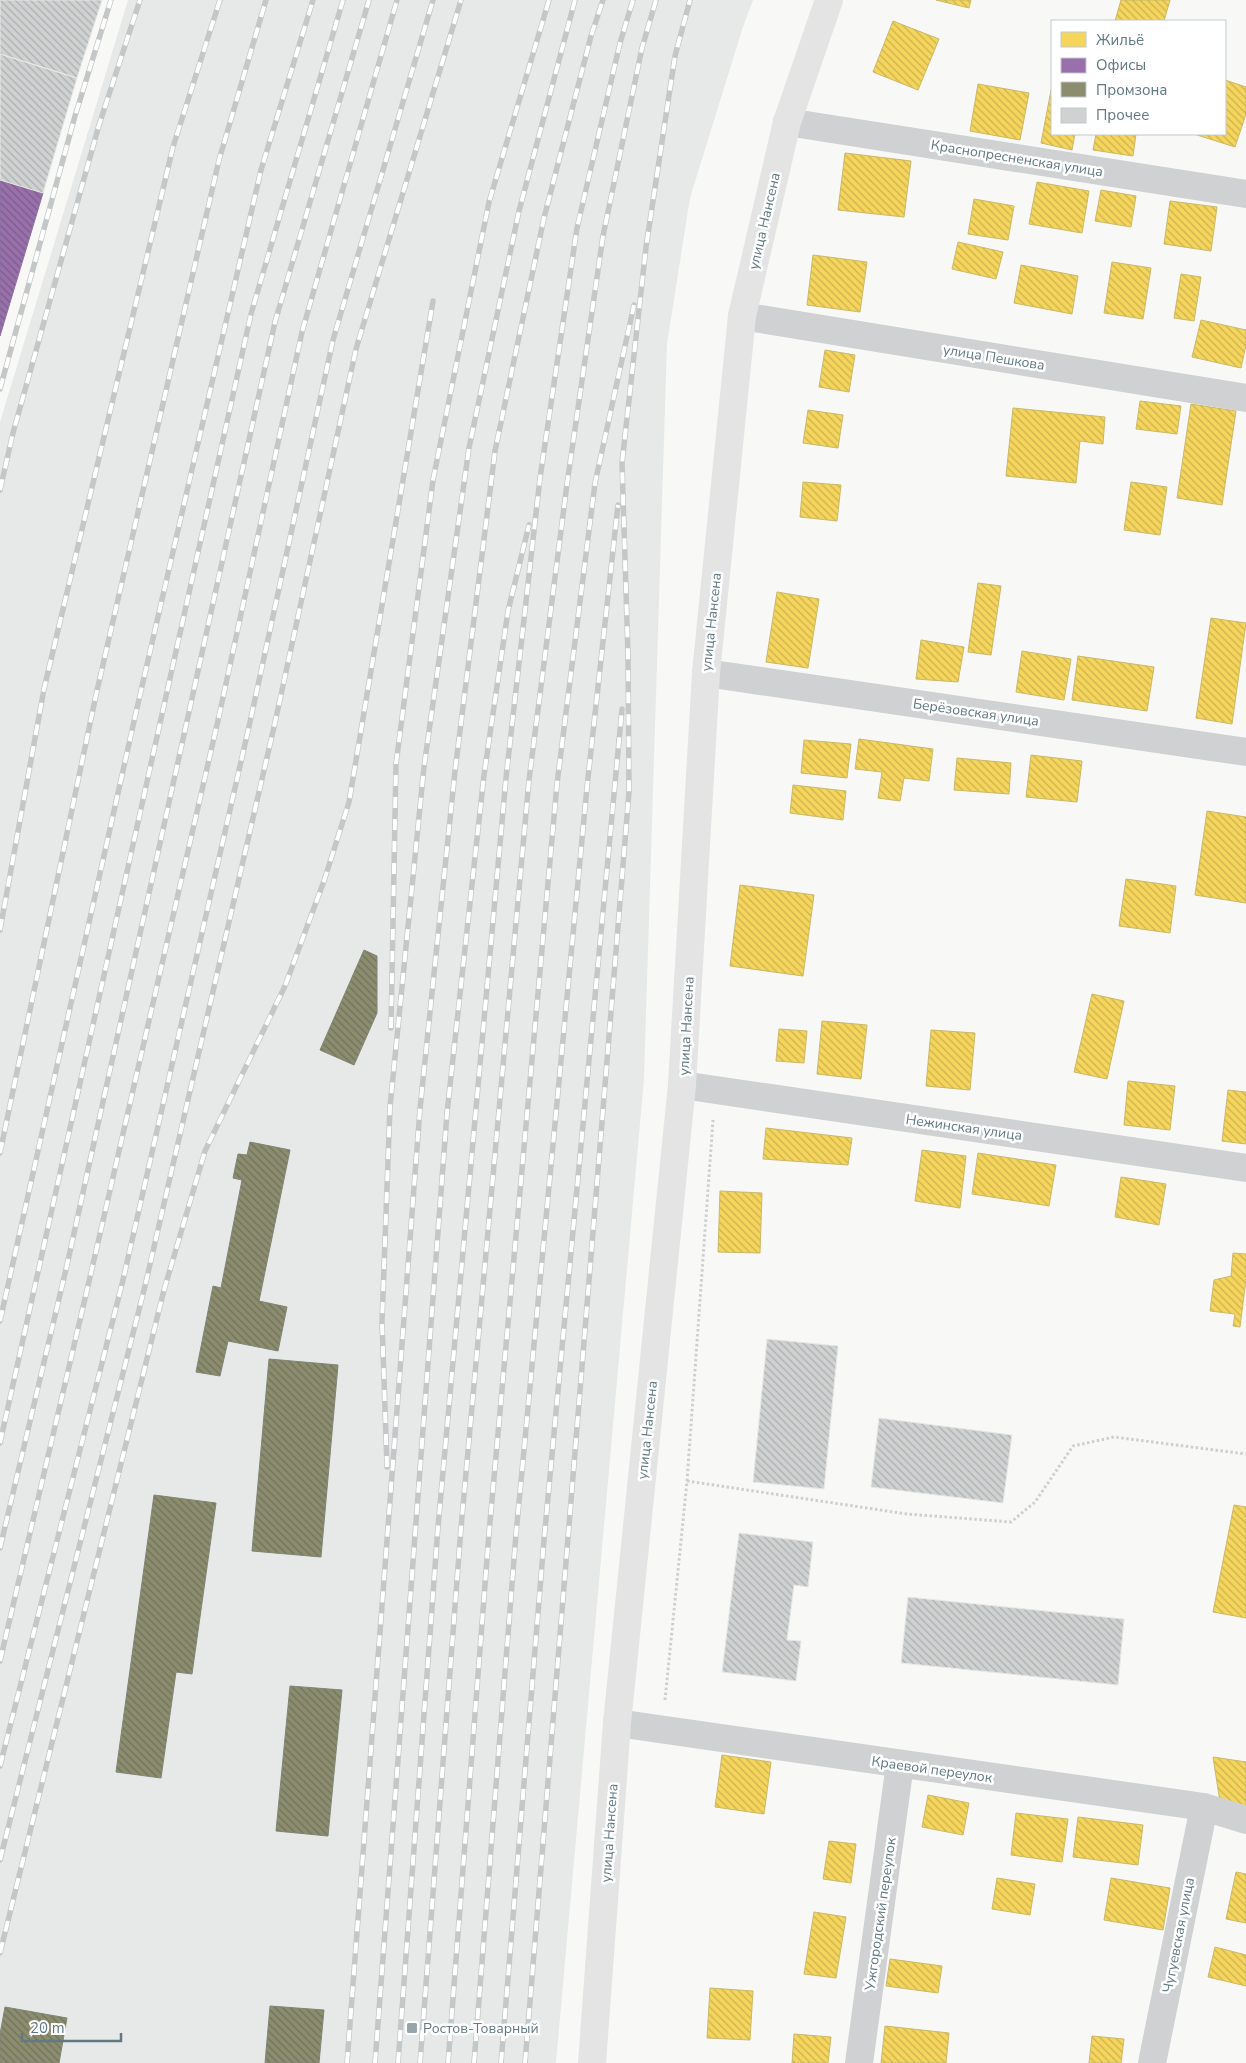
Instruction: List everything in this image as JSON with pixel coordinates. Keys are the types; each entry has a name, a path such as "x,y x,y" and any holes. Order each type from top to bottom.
{"main road":[{"name":"улица Нансена","path":"592,2063 617,1723 682,1085 706,673 742,316 787,122 829,0"}],"street":[{"name":"Краснопресненская улица","path":"787,122 1246,194"},
{"name":"улица Пешкова","path":"742,316 1246,398"},
{"name":"Берёзовская улица","path":"706,673 1246,752"},
{"name":"Нежинская улица","path":"682,1085 1246,1168"},
{"name":"Краевой переулок","path":"617,1723 1204,1807 1246,1820"},
{"name":"Ужгородский переулок","path":"859,2063 900,1764"},
{"name":"Чугуевская улица","path":"1152,2063 1204,1807"}],"path":[{"path":"662,1729 687,1481 715,1090"},
{"path":"687,1481 908,1514 1011,1522 1035,1502 1073,1446 1114,1436 1246,1454"}],"shaded area":[{"path":"128,0 753,0 690,198 667,344 644,1079 556,2063 0,2063 0,422"}],"building: Жильё":[{"path":"936,0 971,0 969,8"},
{"path":"1121,0 1170,0 1164,20 1115,20"},
{"path":"893,21 939,39 918,90 873,72"},
{"path":"1226,80 1246,87 1246,114 1235,147 1197,135 1226,135"},
{"path":"978,84 1029,93 1020,140 970,131"},
{"path":"1051,90 1051,135 1075,135 1072,150 1041,143"},
{"path":"1096,135 1136,135 1133,156 1093,150"},
{"path":"845,153 911,161 904,217 838,210"},
{"path":"1037,182 1089,191 1082,233 1029,224"},
{"path":"1101,190 1136,196 1131,227 1095,221"},
{"path":"974,199 1014,206 1008,240 968,234"},
{"path":"1170,201 1217,207 1211,251 1164,244"},
{"path":"958,242 1003,252 996,279 952,269"},
{"path":"813,255 867,262 860,312 807,305"},
{"path":"1112,262 1151,268 1143,319 1104,313"},
{"path":"1021,265 1078,276 1072,314 1014,303"},
{"path":"1181,274 1201,277 1194,321 1174,318"},
{"path":"1201,320 1246,330 1246,345 1241,368 1192,357"},
{"path":"825,350 855,355 849,392 819,387"},
{"path":"1140,401 1181,406 1177,434 1136,429"},
{"path":"1191,404 1236,411 1222,505 1177,498"},
{"path":"1013,408 1105,417 1103,444 1080,441 1076,483 1006,476"},
{"path":"808,410 843,415 838,448 803,443"},
{"path":"803,482 841,485 837,521 800,517"},
{"path":"1131,482 1167,487 1160,535 1124,530"},
{"path":"978,583 1001,586 991,655 968,652"},
{"path":"777,592 819,599 808,668 766,662"},
{"path":"1211,618 1246,623 1232,724 1196,718"},
{"path":"921,640 964,647 958,682 916,679"},
{"path":"1022,651 1071,659 1064,700 1016,692"},
{"path":"1078,656 1154,667 1147,711 1072,700"},
{"path":"859,739 933,749 929,781 904,778 900,801 878,798 882,772 855,769"},
{"path":"804,740 851,744 847,778 801,773"},
{"path":"1031,755 1082,761 1077,802 1026,797"},
{"path":"957,758 1011,763 1009,794 954,790"},
{"path":"793,785 846,791 843,820 790,813"},
{"path":"1207,811 1246,817 1246,903 1195,895"},
{"path":"1126,879 1176,886 1170,933 1119,926"},
{"path":"740,885 814,895 803,976 730,966"},
{"path":"1092,994 1124,1001 1107,1079 1074,1072"},
{"path":"822,1021 867,1025 861,1079 817,1074"},
{"path":"779,1029 807,1031 804,1063 776,1061"},
{"path":"931,1030 975,1033 970,1090 926,1086"},
{"path":"1128,1081 1175,1086 1170,1130 1124,1125"},
{"path":"1228,1090 1246,1092 1246,1144 1222,1141"},
{"path":"766,1128 852,1138 848,1165 763,1159"},
{"path":"922,1150 966,1156 960,1208 915,1201"},
{"path":"978,1153 1056,1165 1049,1206 972,1194"},
{"path":"1121,1177 1166,1184 1159,1225 1115,1217"},
{"path":"720,1191 762,1193 760,1253 718,1252"},
{"path":"1233,1253 1246,1254 1246,1279 1240,1327 1233,1326 1235,1314 1210,1311 1214,1280 1231,1276"},
{"path":"1234,1505 1246,1507 1246,1618 1213,1612"},
{"path":"722,1755 771,1762 764,1814 715,1807"},
{"path":"1213,1757 1246,1762 1246,1806 1220,1802"},
{"path":"928,1795 969,1803 963,1835 922,1827"},
{"path":"1016,1813 1068,1819 1062,1862 1011,1855"},
{"path":"1078,1817 1143,1825 1138,1865 1073,1857"},
{"path":"829,1841 856,1844 851,1883 823,1879"},
{"path":"1236,1872 1246,1874 1246,1923 1226,1919"},
{"path":"997,1878 1035,1884 1030,1915 992,1909"},
{"path":"1111,1878 1170,1888 1163,1930 1104,1920"},
{"path":"814,1912 846,1917 836,1978 804,1974"},
{"path":"1215,1947 1246,1955 1246,1986 1208,1977"},
{"path":"890,1959 942,1966 938,1993 886,1986"},
{"path":"710,1988 753,1991 750,2040 707,2038"},
{"path":"885,2026 949,2033 946,2063 881,2063"},
{"path":"794,2034 831,2037 828,2063 792,2063"},
{"path":"1092,2036 1124,2039 1121,2063 1089,2063"}],"building: Офисы":[{"path":"0,180 43,193 0,336"}],"building: Промзона":[{"path":"364,950 377,956 377,1013 354,1065 320,1050"},
{"path":"250,1142 290,1150 259,1301 287,1307 278,1351 228,1341 220,1376 196,1372 213,1286 221,1288 242,1180 233,1178 238,1154 247,1155"},
{"path":"269,1359 338,1365 321,1557 252,1551"},
{"path":"154,1495 216,1503 192,1674 176,1672 161,1778 116,1772"},
{"path":"290,1686 342,1690 328,1836 276,1831"},
{"path":"270,2006 324,2010 319,2063 265,2063"},
{"path":"5,2007 67,2018 59,2063 0,2063 0,2034"}],"building: Прочее":[{"path":"0,0 102,0 77,78 0,54"},
{"path":"0,54 77,78 43,193 0,180"},
{"path":"767,1339 838,1346 824,1489 753,1482"},
{"path":"879,1418 1012,1435 1003,1503 871,1487"},
{"path":"739,1533 813,1542 808,1587 794,1585 787,1640 801,1641 796,1681 722,1672"},
{"path":"908,1597 1124,1619 1118,1685 901,1663"}],"railway":[{"path":"0,389 75,116 111,0"},
{"path":"0,490 13,433 99,125 140,0"},
{"path":"0,930 44,689 173,147 220,0"},
{"path":"0,1153 96,695 219,160 266,0"},
{"path":"0,1321 137,708 261,170 313,0"},
{"path":"0,1443 251,314 343,0"},
{"path":"0,1548 67,1265 275,322 369,0"},
{"path":"0,1661 219,716 302,332 397,0"},
{"path":"0,1766 123,1280 250,722 333,340 433,0"},
{"path":"0,1860 145,1286 274,727 356,349 461,0"},
{"path":"391,1028 396,764 433,480 489,202 549,0"},
{"path":"387,1467 382,1322 390,1107 424,767 469,448 519,211 575,0"},
{"path":"347,2063 420,1109 455,771 495,451 544,218 591,36 603,0"},
{"path":"398,2063 438,1527 506,778 540,478 577,228 620,43 633,0"},
{"path":"420,2063 461,1528 529,780 567,484 603,236 642,48 656,0"},
{"path":"525,2063 629,792 628,654 622,463 646,247 675,56 690,0"},
{"path":"0,1953 164,1290 205,1151 285,986 324,881 349,802 433,301"},
{"path":"448,2063 489,1533 557,784 595,483 634,305"},
{"path":"474,2063 516,1534 587,787 618,505"},
{"path":"375,2063 447,1113 484,775 508,611 529,525"},
{"path":"501,2063 544,1540 622,709"}],"place":[{"name":"Ростов-Товарный","path":"412,2028"}]}
